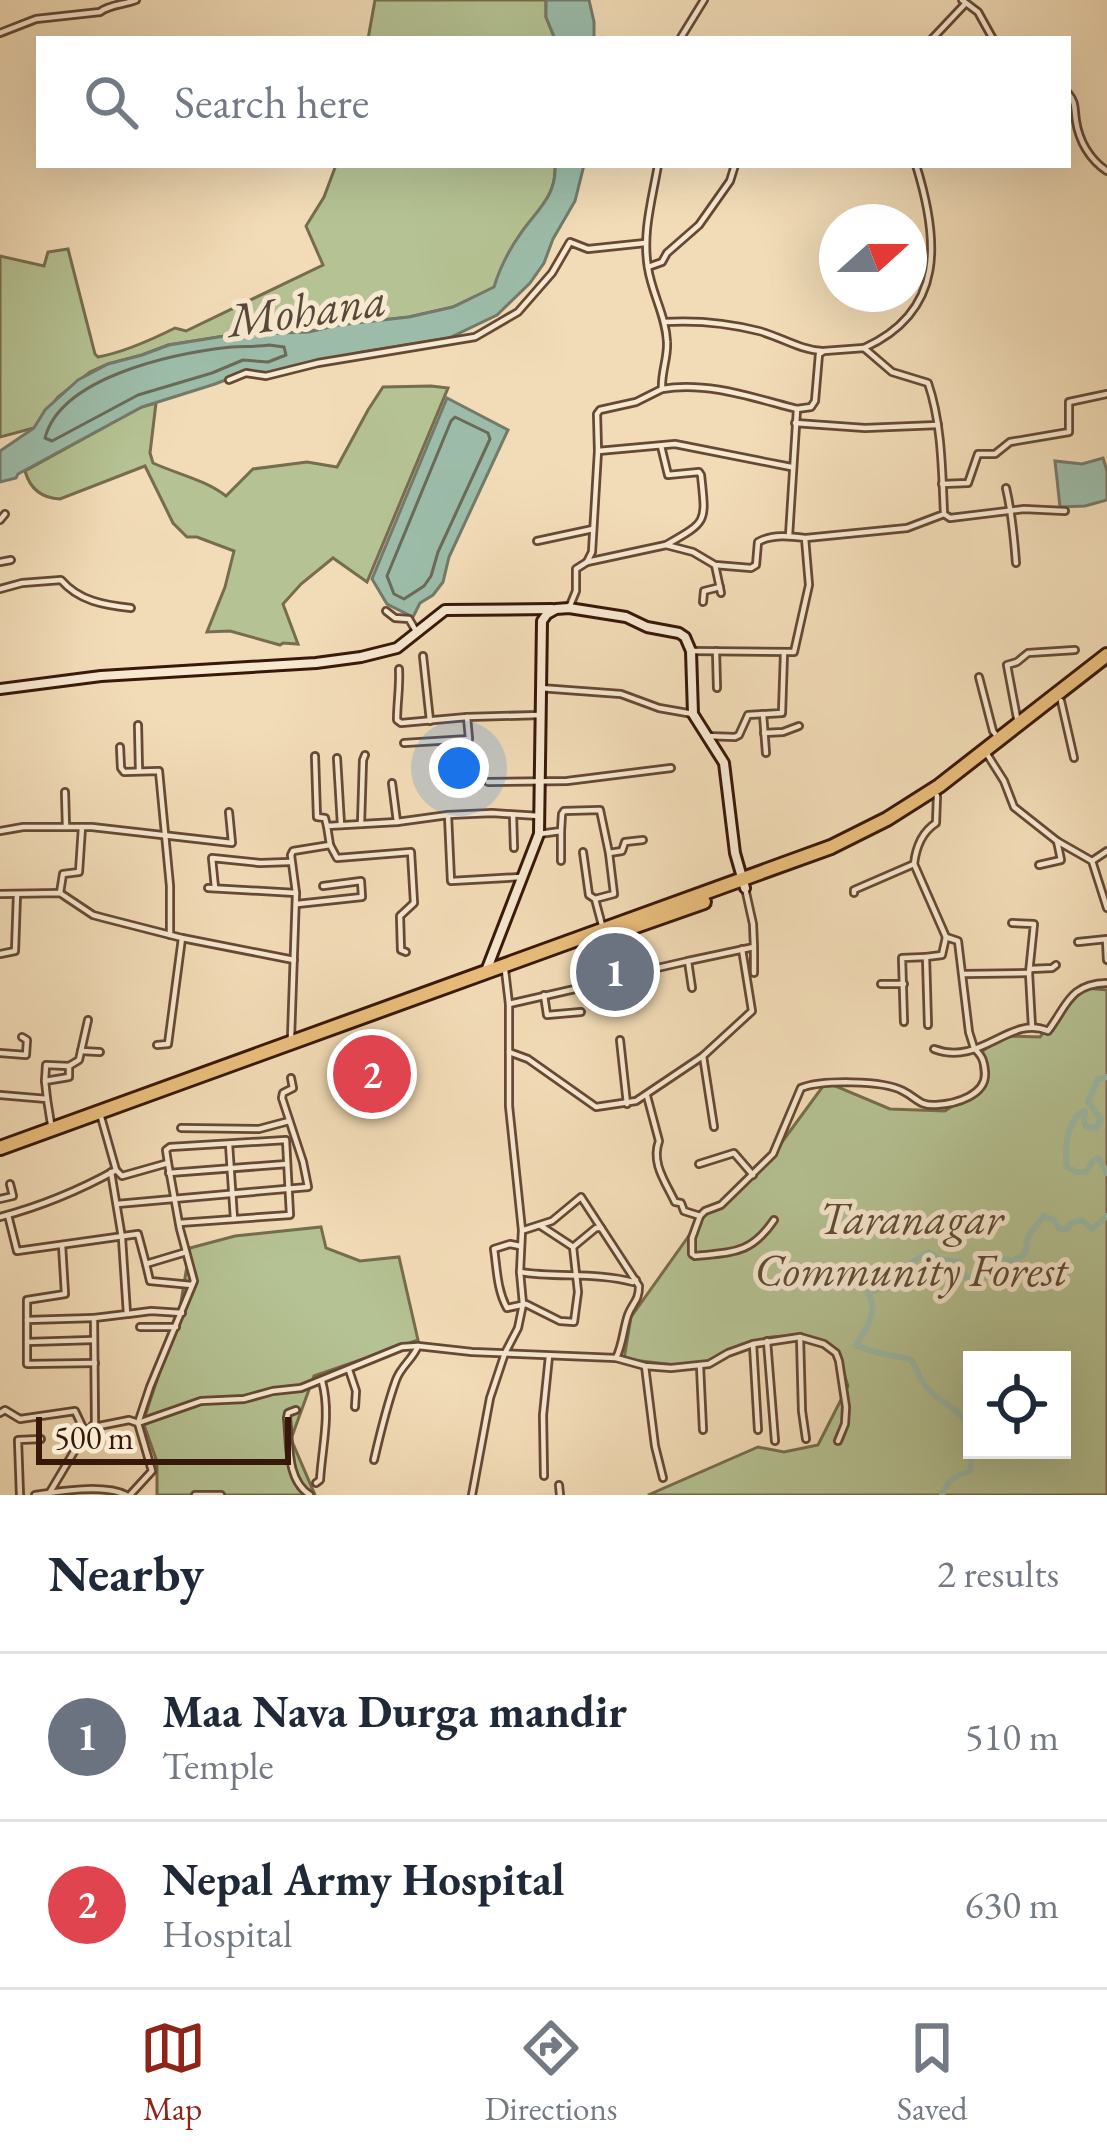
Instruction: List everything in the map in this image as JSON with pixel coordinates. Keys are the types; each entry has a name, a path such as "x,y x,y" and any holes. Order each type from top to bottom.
{"highway":[{"path":"0,1152 845,848 937,796 1107,655"},
{"path":"0,1152 486,971 743,885 831,847 939,786 1107,664"}],"main road":[{"path":"0,689 101,676 361,657 397,648 452,608 569,608 626,616 647,627 681,634 691,651 693,714 724,763 743,885"},
{"path":"486,971 539,834 542,621 556,609"}],"street":[{"path":"0,34 36,19 100,12 136,0"},
{"path":"682,36 704,0"},
{"path":"935,36 964,2 979,12 991,36"},
{"path":"1071,96 1089,156 1107,171"},
{"path":"658,168 645,243 668,347 662,389"},
{"path":"648,267 662,262 699,225 734,168"},
{"path":"664,322 724,324 806,350 864,348 883,340 906,320 930,278 929,211 917,168"},
{"path":"229,380 246,373 266,376 475,338 518,312 552,273 570,242 589,250 645,243"},
{"path":"864,348 892,372 928,383 938,425 944,514"},
{"path":"587,562 592,552 596,414 600,410 636,403 662,389 680,386 797,409 811,407 819,354 824,351"},
{"path":"942,484 968,483 978,454 995,454 1010,442 1069,432 1069,402 1107,394"},
{"path":"789,536 797,409"},
{"path":"795,423 865,428 938,425"},
{"path":"598,451 675,444 791,467"},
{"path":"569,608 576,591 575,569 587,562 666,545 697,527 705,507 699,472 668,475 661,446"},
{"path":"1006,488 1016,563"},
{"path":"944,514 950,518 1010,510 1065,511"},
{"path":"666,545 688,550 715,566 751,568 756,565 761,538 908,528 944,514"},
{"path":"537,542 593,529"},
{"path":"691,651 794,652 808,585 805,538"},
{"path":"0,562 11,560"},
{"path":"703,602 704,590 720,590 715,566"},
{"path":"0,589 61,580 77,595 130,608"},
{"path":"386,611 409,620 416,631"},
{"path":"1020,723 1007,665 1028,653 1075,650"},
{"path":"716,651 717,688"},
{"path":"705,736 735,737 748,715 782,713 784,653"},
{"path":"423,656 430,721"},
{"path":"399,669 397,720 401,723 540,715"},
{"path":"980,677 992,730 1000,739"},
{"path":"540,688 621,694 693,714"},
{"path":"1058,698 1074,758"},
{"path":"763,714 766,753"},
{"path":"404,743 469,739 467,717"},
{"path":"138,725 139,770"},
{"path":"764,733 799,726"},
{"path":"121,747 124,772 159,771 170,935"},
{"path":"987,753 1014,807 1092,861 1107,908"},
{"path":"361,824 365,754"},
{"path":"315,756 317,817 325,818 337,858 410,852 415,903 400,916 401,950 406,952"},
{"path":"337,758 341,825"},
{"path":"488,782 568,781 671,768"},
{"path":"392,783 397,822"},
{"path":"65,792 66,827"},
{"path":"904,1022 902,958 942,955 946,937 914,864 922,836 936,823 937,796"},
{"path":"561,860 564,811 600,810 614,894 595,899"},
{"path":"0,831 82,827 232,843 229,812"},
{"path":"327,826 448,815 541,816"},
{"path":"448,815 451,881 521,878"},
{"path":"513,815 514,848"},
{"path":"60,893 63,874 79,872 82,827"},
{"path":"539,834 561,831"},
{"path":"609,853 622,850 629,840 643,840"},
{"path":"1039,865 1061,860 1057,841"},
{"path":"291,1042 293,850 330,845"},
{"path":"1092,861 1107,851"},
{"path":"583,852 589,895 595,899 603,929"},
{"path":"292,862 212,858 212,888 296,893"},
{"path":"854,893 867,882 914,864"},
{"path":"296,904 362,897 361,880 322,886"},
{"path":"743,885 753,924 754,973"},
{"path":"0,894 60,893 93,915 294,960"},
{"path":"0,954 16,948 16,894"},
{"path":"1012,922 1034,924 1032,1027"},
{"path":"774,1220 752,1246 740,1251 692,1254 700,1216 721,1205 754,1175 778,1144 801,1088 854,1082 902,1090 920,1105 952,1102 986,1082 984,1061 969,1032 958,941 946,937"},
{"path":"157,1045 168,1044 182,938"},
{"path":"1078,942 1106,940 1107,960"},
{"path":"509,1004 592,982 587,943"},
{"path":"640,972 754,947"},
{"path":"509,1052 528,1059 596,1107 627,1104 703,1056 752,1012 742,949"},
{"path":"926,957 928,1025"},
{"path":"688,961 692,988"},
{"path":"964,974 1056,965"},
{"path":"472,1495 490,1398 523,1304 505,970"},
{"path":"934,1049 947,1054 979,1051 1006,1034 1032,1027 1048,1031 1063,1005 1084,986 1107,983"},
{"path":"881,984 904,984"},
{"path":"544,995 547,1016 581,1012"},
{"path":"52,1129 46,1065 69,1066 79,1061 88,1021"},
{"path":"0,1054 26,1055 27,1040 22,1037"},
{"path":"620,1040 627,1104"},
{"path":"81,1051 100,1052"},
{"path":"703,1056 714,1127"},
{"path":"44,1082 69,1077 69,1066"},
{"path":"116,1204 308,1187 282,1098 293,1088 291,1078"},
{"path":"646,1094 659,1141 656,1162 675,1202 700,1216"},
{"path":"0,1095 47,1099"},
{"path":"100,1115 113,1171 128,1314"},
{"path":"181,1128 259,1129 289,1121"},
{"path":"35,1495 117,1491 128,1495 152,1471 139,1423 194,1276 179,1223 167,1148 286,1139 291,1214 179,1223"},
{"path":"229,1144 234,1219"},
{"path":"699,1164 734,1154 754,1175"},
{"path":"113,1171 122,1176 168,1163"},
{"path":"169,1173 287,1164"},
{"path":"0,1217 54,1201 113,1171"},
{"path":"0,1199 13,1196 10,1184"},
{"path":"522,1230 552,1221 581,1197 636,1280 640,1296 627,1318 616,1358"},
{"path":"8,1215 17,1251 138,1234 150,1281 192,1285"},
{"path":"541,1226 573,1247"},
{"path":"573,1247 601,1228"},
{"path":"62,1244 65,1294 27,1300 27,1364 95,1363"},
{"path":"520,1246 494,1249 504,1304 507,1308 523,1304 560,1321 574,1322 578,1299 573,1247"},
{"path":"146,1264 187,1252"},
{"path":"520,1272 636,1280"},
{"path":"26,1320 182,1313"},
{"path":"94,1318 94,1427"},
{"path":"140,1327 176,1327"},
{"path":"800,1337 806,1439"},
{"path":"50,1492 94,1427 129,1420 139,1423 191,1403 244,1399 322,1382 377,1356 418,1346 616,1358 645,1366 700,1366 753,1344 800,1337 836,1353 846,1407 838,1441"},
{"path":"27,1342 95,1340"},
{"path":"767,1341 775,1441"},
{"path":"753,1344 758,1430"},
{"path":"374,1460 395,1381 418,1346"},
{"path":"544,1476 549,1356"},
{"path":"645,1366 647,1402 663,1478"},
{"path":"700,1366 703,1430"},
{"path":"349,1370 356,1407"},
{"path":"316,1483 327,1426 322,1382"},
{"path":"296,1410 287,1418 292,1467 296,1483 310,1495"},
{"path":"0,1413 20,1419 75,1412 86,1433"},
{"path":"20,1495 19,1440 41,1439"},
{"path":"559,1484 560,1495"},
{"path":"195,1495 221,1495"}],"green space":[{"path":"375,0 546,0 554,36 369,36"},
{"path":"335,168 555,168 545,202 509,252 495,287 453,307 409,317 168,345 90,372 58,397 34,428 0,437 0,256 44,266 48,252 68,249 98,357 175,328 186,331 323,265 306,226"},
{"path":"383,387 448,388 367,582 333,558 301,584 283,604 298,644 280,645 230,631 207,632 234,551 187,537 173,523 145,466 60,499 37,491 25,471 156,403 153,463 226,496 253,469 307,462 337,467"},
{"name":"Taranagar Community Forest","path":"1086,988 1107,990 1107,1495 648,1495 758,1447 784,1452 818,1445 848,1386 837,1353 803,1335 771,1337 697,1365 624,1359 631,1317 703,1216 729,1201 774,1153 826,1082 890,1109 945,1111 982,1087 980,1053 1003,1036 1040,1037 1068,1001"},
{"path":"321,1227 326,1248 360,1261 399,1257 418,1340 314,1376 291,1439 315,1495 157,1495 157,1462 143,1422 179,1314 190,1248 235,1236"}],"water":[{"path":"546,0 589,0 594,36 554,36"},
{"path":"555,168 583,168 575,201 544,263 497,315 449,338 270,374 246,372 142,407 16,478 0,482 0,451 34,428 45,410 78,380 108,364 169,345 231,335 309,332 409,317 453,307 494,287 555,176"},
{"path":"447,398 508,430 449,557 443,582 420,603 413,617 387,604 372,579"},
{"path":"1103,458 1107,500 1060,507 1055,461 1082,464"}],"waterway":[{"path":"1107,1077 1098,1079 1088,1102 1101,1119 1096,1128 1087,1127 1085,1111 1079,1115 1068,1135 1066,1152 1067,1167 1076,1172 1086,1172 1099,1158 1107,1173"},
{"path":"963,1419 925,1386 912,1360 856,1345 872,1314 868,1293 900,1281 906,1266 929,1252 941,1260 960,1262 969,1280 980,1280 998,1258 1020,1258 1044,1216 1059,1229 1081,1220 1092,1229 1107,1216"},
{"path":"942,1495 952,1479 970,1471 972,1459"}],"place":[{"name":"Maa Nava Durga mandir","path":"615,972"},
{"name":"Nepal Army Hospital","path":"372,1074"}],"water label":[{"name":"Mohana","path":"307,309"}]}
